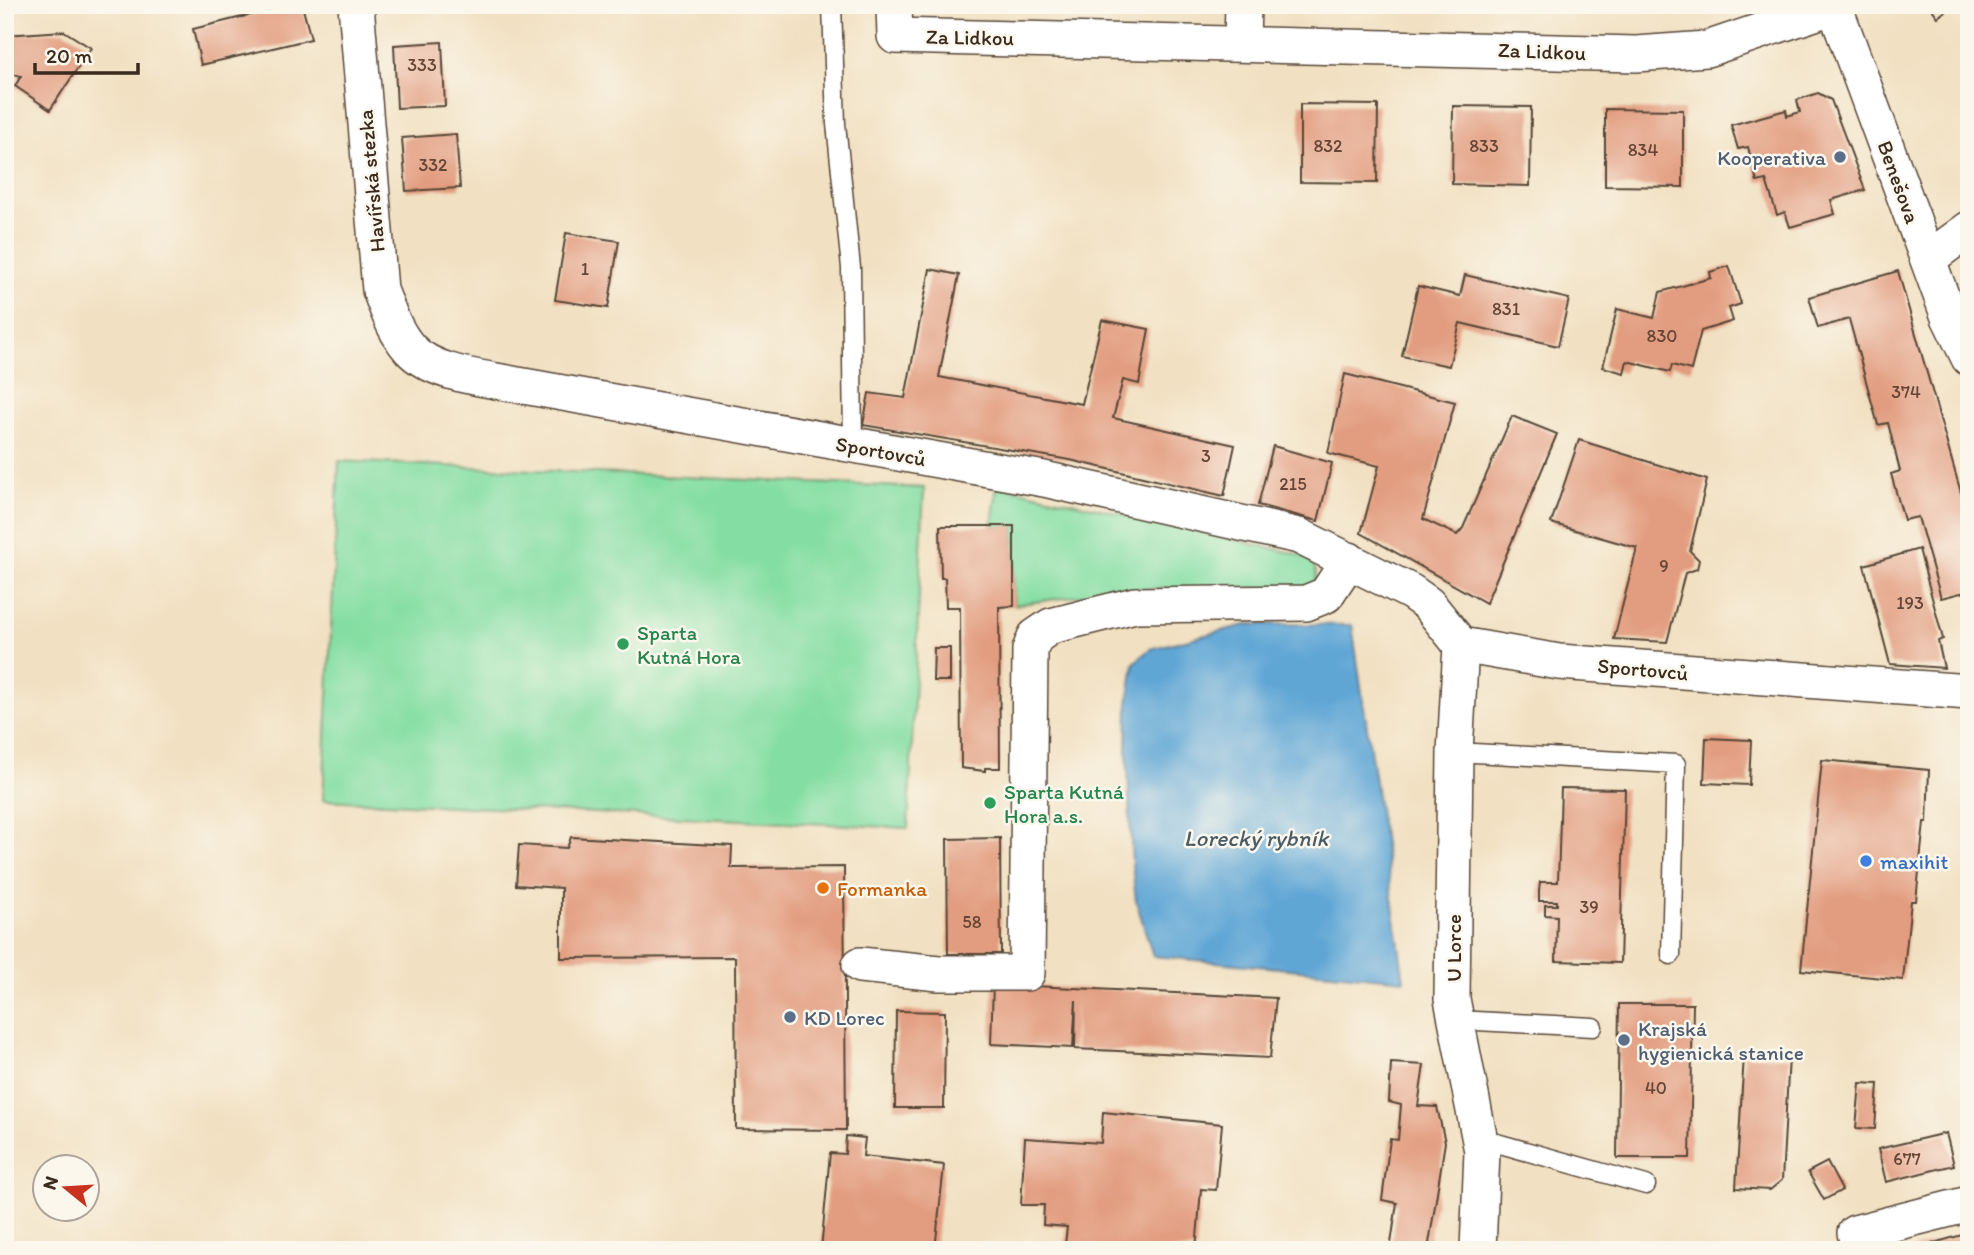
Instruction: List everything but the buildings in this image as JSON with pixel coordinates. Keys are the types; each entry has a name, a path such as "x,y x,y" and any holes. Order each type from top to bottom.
{"street":[{"name":"Havířská stezka","path":"356,5 380,290 394,326 411,350"},
{"name":"Za Lidkou","path":"894,5 895,36 1657,53 1707,49 1835,6"},
{"path":"1242,43 1243,5"},
{"name":"Benešova","path":"1835,6 1955,333 1969,358"},
{"path":"1928,259 1969,229"},
{"name":"Sportovců","path":"411,350 452,370 518,385 853,447 1044,478 1299,536 1412,592 1428,604 1461,645 1559,662 1969,692"},
{"path":"860,965 939,973 1027,973 1030,650 1035,636 1051,626 1135,605 1306,603 1326,595 1349,560"},
{"name":"U Lorce","path":"1461,645 1455,752 1452,999 1482,1151 1478,1250"},
{"path":"1855,1233 1969,1203"}],"lane":[{"path":"832,5 836,124 851,268 853,447"},
{"path":"1455,752 1676,764 1671,955"},
{"path":"1456,1020 1593,1027"},
{"path":"1479,1138 1646,1185"}],"green space":[{"name":"Sparta Kutná Hora","path":"339,461 924,488 908,828 323,800"},
{"path":"997,485 1301,555 1313,565 1316,577 1312,588 1125,589 1014,605 1014,526 992,526"}],"water":[{"name":"Lorecký rybník","path":"1249,624 1352,625 1404,980 1153,956 1136,901 1132,865 1127,751 1128,704 1134,663 1150,649"}],"place":[{"name":"Kooperativa","path":"1840,157"},
{"name":"Sparta Kutná Hora","path":"623,644"},
{"name":"Sparta Kutná Hora a.s.","path":"990,803"},
{"name":"maxihit","path":"1866,861"},
{"name":"Formanka","path":"823,888"},
{"name":"KD Lorec","path":"790,1017"},
{"name":"Krajská hygienická stanice","path":"1624,1040"}]}
